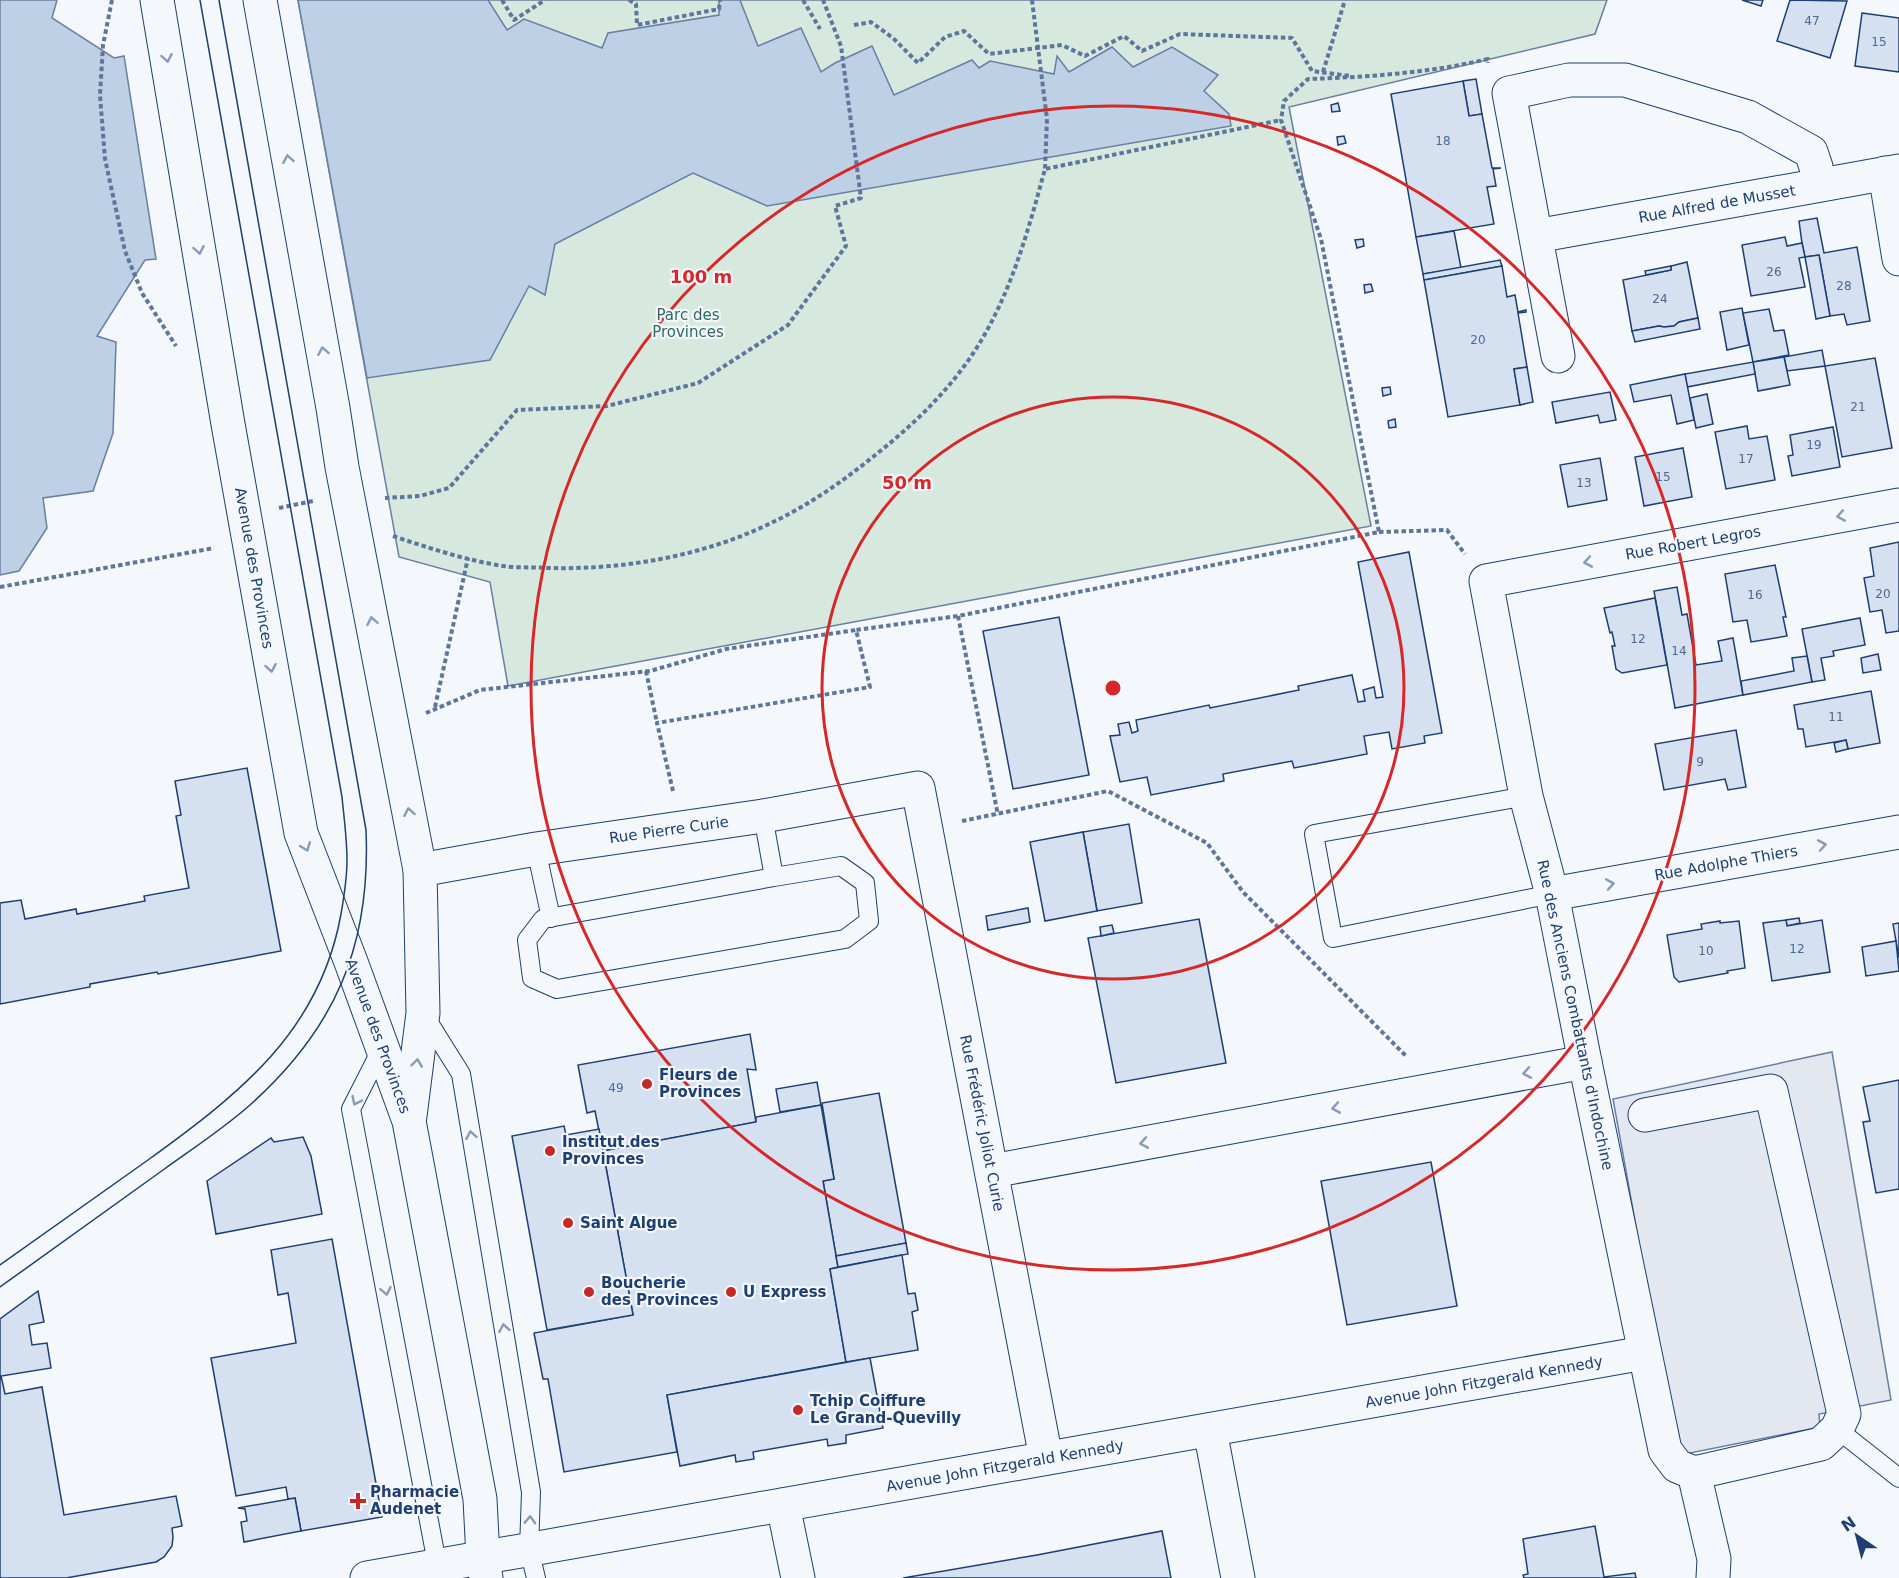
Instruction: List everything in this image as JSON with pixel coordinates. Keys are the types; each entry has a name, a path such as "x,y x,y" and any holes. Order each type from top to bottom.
{"street":[{"name":"Avenue des Provinces","path":"157,0 232,448 301,833 409,1121 480,1498 485,1568"},
{"name":"Avenue des Provinces","path":"260,0 342,467 420,870 423,1013 409,1121"},
{"path":"1558,356 1509,93 1569,80 1625,80 1748,117 1811,152 1818,185"},
{"path":"1892,172 1899,259"},
{"name":"Rue Alfred de Musset","path":"1536,236 1892,172"},
{"name":"Rue Robert Legros","path":"1478,570 1899,505"},
{"name":"Rue des Anciens Combattants d'Indochine","path":"1478,570 1526,796 1552,894 1665,1449 1677,1466 1694,1473"},
{"name":"Rue Pierre Curie","path":"420,870 536,849 763,816 918,788"},
{"name":"Rue Frédéric Joliot Curie","path":"918,788 1046,1458"},
{"name":"Rue Adolphe Thiers","path":"1552,894 1899,832"},
{"path":"992,1171 1585,1062"},
{"path":"1646,1116 1771,1091 1844,1414 1837,1429 1821,1444 1694,1473 1714,1559 1713,1578"},
{"name":"Avenue John Fitzgerald Kennedy","path":"367,1578 533,1564 783,1505 1644,1353"},
{"path":"1210,1430 1238,1578"},
{"path":"783,1505 798,1578"}],"lane":[{"path":"1526,796 1314,834 1333,938 1552,894"},
{"path":"763,816 774,878"},
{"path":"536,849 551,918"},
{"path":"841,866 865,883 869,921 845,939 557,989 532,978 527,940 543,919 774,878 841,866"},
{"path":"423,1013 461,1074 531,1492 533,1564"},
{"path":"382,1048 351,1109 438,1572"},
{"path":"1837,1429 1899,1478"}],"path":[{"path":"112,0 103,45 100,95 105,159 125,250 142,293"},
{"path":"502,0 514,20 545,0"},
{"path":"629,0 636,4 637,25 719,9 720,0"},
{"path":"803,0 820,30"},
{"path":"381,489 382,498 420,496 449,488 517,410 607,406 698,383 788,325 846,246 836,206 861,198 841,46 823,0"},
{"path":"386,534 447,554 504,566 577,569 637,563 698,550 772,523 816,498 860,468 903,433 937,399 970,358 995,315 1015,272 1045,169 1047,119 1032,0"},
{"path":"1323,72 1345,0"},
{"path":"854,25 871,22 893,38 918,63 945,37 964,31 989,54 1062,45 1085,56 1124,36 1143,51 1180,34 1292,38 1312,71 1362,77"},
{"path":"1379,532 1321,239 1281,120 1284,101 1308,79 1362,77 1459,66 1488,59 1489,67"},
{"path":"1045,169 1281,120"},
{"path":"281,508 318,501"},
{"path":"468,558 435,708 480,690 646,671 726,649 958,616 1379,532 1447,530 1478,570"},
{"path":"0,587 219,547"},
{"path":"958,616 998,815"},
{"path":"657,723 870,687 856,630"},
{"path":"646,671 682,828"},
{"path":"926,828 1108,791 1207,843 1243,892 1438,1089"}],"green space":[{"name":"Parc des Provinces","path":"298,0 1607,0 1595,34 1289,107 1371,526 508,686 490,582 399,557"}],"shaded area":[{"path":"1832,1052 1891,1400 1819,1414 1820,1427 1685,1454 1675,1442 1613,1099"}],"water":[{"path":"0,0 57,0 52,18 114,58 124,56 156,259 145,260 97,336 116,342 113,433 93,491 43,498 47,528 19,571 0,575"},
{"path":"298,0 488,0 507,30 524,19 602,48 608,33 719,15 719,0 740,0 758,46 801,28 821,72 872,46 894,95 972,60 979,68 990,61 1054,74 1057,56 1069,72 1112,47 1133,67 1172,47 1218,75 1204,91 1229,114 1231,126 767,206 693,173 555,244 545,295 529,286 490,360 367,378"}],"building":[{"path":"1742,0 1763,0 1761,6"},
{"path":"1790,0 1847,1 1830,58 1777,41"},
{"path":"1862,13 1899,18 1899,72 1855,66"},
{"path":"1476,79 1482,114 1469,116 1463,81"},
{"path":"1463,81 1469,116 1482,114 1492,168 1501,168 1493,169 1496,186 1487,187 1494,224 1416,237 1391,94"},
{"path":"1338,103 1340,111 1332,112 1331,105"},
{"path":"1344,136 1346,143 1338,145 1337,137"},
{"path":"1817,218 1824,253 1857,247 1870,321 1847,325 1844,314 1830,316 1819,255 1805,257 1799,221"},
{"path":"1454,231 1461,268 1423,274 1416,237"},
{"path":"1785,237 1787,246 1802,243 1805,257 1799,258 1805,287 1751,296 1742,245"},
{"path":"1363,239 1364,246 1357,248 1355,240"},
{"path":"1819,255 1830,316 1816,319 1805,257"},
{"path":"1500,260 1502,266 1424,280 1423,274"},
{"path":"1687,262 1698,318 1679,322 1674,326 1632,331 1623,280 1671,270 1671,266"},
{"path":"1502,266 1507,297 1515,295 1518,312 1526,310 1526,312 1518,313 1527,367 1514,369 1520,405 1448,417 1424,280"},
{"path":"1671,266 1671,270 1646,275 1645,271"},
{"path":"1371,284 1373,291 1365,293 1364,285"},
{"path":"1742,308 1749,345 1727,350 1720,312"},
{"path":"1769,309 1774,331 1784,330 1789,355 1753,362 1743,313"},
{"path":"1698,318 1700,329 1635,342 1632,331 1674,326 1679,322"},
{"path":"1822,350 1825,366 1787,371 1784,357"},
{"path":"1784,357 1790,385 1758,391 1753,362"},
{"path":"1875,358 1892,448 1842,457 1825,366"},
{"path":"1753,362 1755,374 1687,387 1685,374"},
{"path":"1527,367 1533,402 1520,405 1514,369"},
{"path":"1685,374 1694,420 1677,424 1671,395 1634,402 1630,385"},
{"path":"1390,387 1391,394 1383,396 1382,388"},
{"path":"1610,392 1616,420 1600,423 1598,415 1556,423 1552,402"},
{"path":"1707,394 1713,424 1696,428 1690,398"},
{"path":"1395,419 1396,427 1389,428 1388,421"},
{"path":"1747,426 1749,439 1767,436 1775,480 1726,489 1715,432"},
{"path":"1833,427 1840,467 1792,476 1788,456 1793,455 1790,435"},
{"path":"1683,448 1692,497 1644,506 1635,457"},
{"path":"1600,458 1607,500 1568,507 1560,465"},
{"path":"1899,542 1899,631 1886,633 1882,610 1870,612 1864,578 1874,576 1870,548"},
{"path":"1409,552 1442,733 1424,736 1425,743 1392,749 1389,732 1364,736 1367,754 1294,768 1292,761 1223,774 1224,781 1151,795 1147,777 1120,782 1110,736 1120,735 1118,724 1129,722 1132,733 1138,731 1136,720 1299,690 1298,686 1352,675 1358,702 1365,701 1363,690 1374,687 1376,698 1383,697 1358,562"},
{"path":"1775,565 1786,617 1783,617 1787,636 1751,642 1747,620 1733,622 1725,574"},
{"path":"1677,587 1682,615 1687,614 1696,665 1722,661 1718,641 1733,638 1743,695 1675,708 1654,591"},
{"path":"1655,598 1667,665 1622,673 1616,669 1612,646 1615,646 1604,608"},
{"path":"1059,617 1089,775 1013,789 983,631"},
{"path":"1860,618 1865,645 1833,651 1834,656 1821,658 1825,680 1812,682 1802,629"},
{"path":"1878,654 1881,670 1863,673 1861,658"},
{"path":"1807,656 1812,682 1743,695 1741,681 1794,671 1792,658"},
{"path":"1871,691 1880,743 1848,749 1846,740 1806,747 1803,729 1798,729 1794,705"},
{"path":"1736,730 1746,787 1728,790 1725,779 1664,790 1655,744"},
{"path":"1846,740 1848,749 1836,752 1834,743"},
{"path":"247,768 281,951 90,984 90,987 0,1004 0,903 21,900 25,919 76,909 77,914 145,901 144,896 189,888 176,816 181,815 175,781"},
{"path":"1129,824 1142,903 1097,911 1083,832"},
{"path":"1083,832 1097,911 1045,921 1030,842"},
{"path":"1028,908 1030,922 988,930 986,916"},
{"path":"1799,918 1800,923 1787,926 1786,920"},
{"path":"1199,919 1226,1063 1116,1083 1088,938"},
{"path":"1786,920 1787,926 1822,920 1830,972 1772,981 1763,923"},
{"path":"1720,921 1720,923 1739,921 1745,968 1679,982 1674,977 1667,935 1702,929 1701,924"},
{"path":"1899,923 1899,958 1893,924"},
{"path":"1112,925 1114,933 1101,936 1100,927"},
{"path":"1896,941 1899,971 1866,976 1862,947"},
{"path":"750,1034 756,1070 747,1069 756,1122 603,1151 595,1111 587,1113 578,1065"},
{"path":"1899,1080 1899,1189 1876,1193 1863,1122 1870,1121 1863,1087"},
{"path":"817,1082 821,1105 780,1112 776,1089"},
{"path":"879,1093 906,1243 836,1256 823,1181 834,1179 822,1103"},
{"name":"U Express","path":"821,1105 834,1179 823,1181 838,1267 830,1269 846,1362 667,1395 677,1452 564,1472 548,1379 543,1379 534,1333 633,1315 603,1151 756,1122 756,1117"},
{"path":"564,1126 566,1135 599,1129 633,1315 547,1330 512,1136"},
{"path":"303,1137 311,1156 322,1214 216,1234 207,1181 271,1138 274,1142"},
{"path":"1431,1162 1457,1306 1347,1325 1321,1181"},
{"path":"332,1239 382,1517 301,1531 295,1498 288,1499 286,1487 236,1496 211,1358 296,1343 288,1293 278,1295 271,1250"},
{"path":"906,1243 908,1254 838,1267 836,1256"},
{"path":"902,1255 908,1294 915,1293 918,1310 912,1312 918,1350 846,1362 830,1269"},
{"path":"38,1291 44,1322 29,1325 32,1345 47,1343 51,1368 1,1376 5,1394 42,1387 64,1515 176,1496 182,1526 172,1528 172,1546 164,1557 156,1562 66,1578 0,1578 0,1319"},
{"path":"870,1358 883,1428 846,1435 846,1443 828,1446 827,1439 753,1452 754,1459 736,1462 735,1455 680,1466 667,1395"},
{"path":"295,1498 301,1531 244,1542 241,1522 247,1521 245,1509 238,1508"},
{"path":"1595,1526 1604,1577 1635,1573 1636,1578 1524,1578 1523,1575 1528,1574 1523,1539"},
{"path":"1162,1531 1171,1578 903,1578 1037,1555"}],"tram line":[{"path":"0,1265 182,1135 244,1084 295,1026 315,993 330,956 341,914 347,860 342,797 200,0"},
{"path":"0,1287 218,1131 280,1076 305,1046 326,1014 342,982 354,947 362,911 366,872 366,830 219,0"}],"place":[{"name":"Fleurs de Provinces","path":"647,1084"},
{"name":"Institut des Provinces","path":"550,1151"},
{"name":"Saint Algue","path":"568,1223"},
{"name":"Boucherie des Provinces","path":"589,1292"},
{"name":"U Express","path":"731,1292"},
{"name":"Tchip Coiffure Le Grand-Quevilly","path":"798,1410"},
{"name":"Pharmacie Audenet","path":"358,1501"}]}
